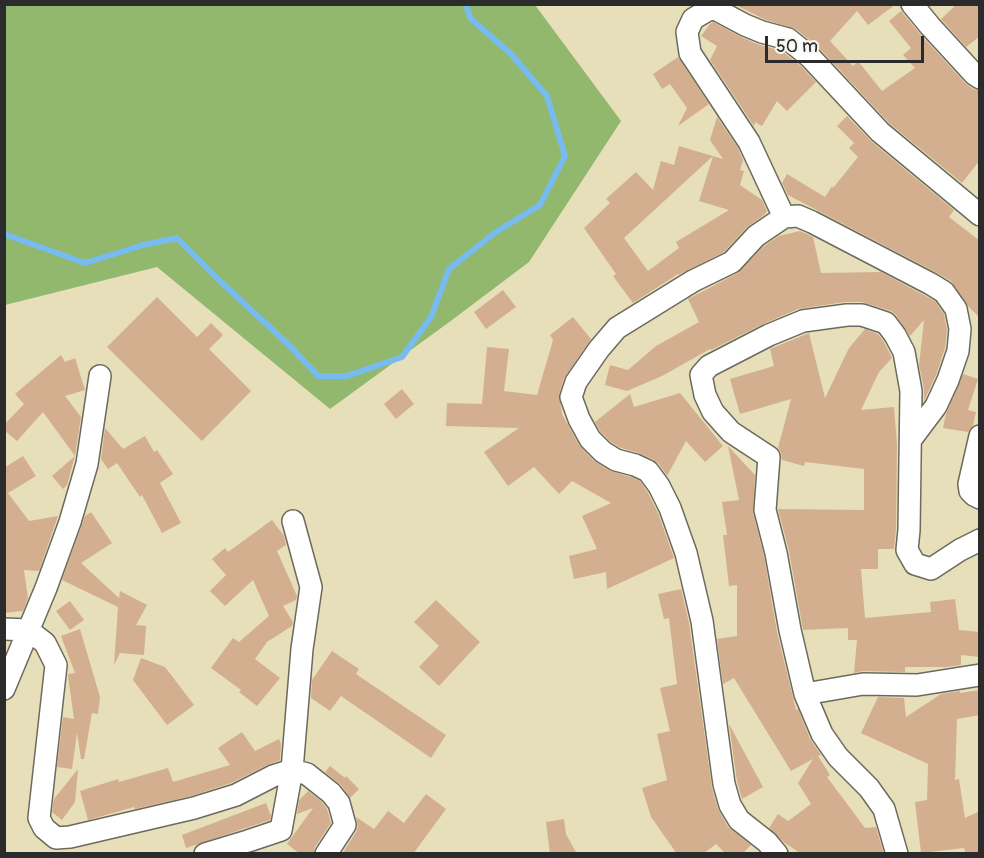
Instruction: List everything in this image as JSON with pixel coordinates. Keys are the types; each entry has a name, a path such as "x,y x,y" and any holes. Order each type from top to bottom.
{"street":[{"path":"912,4 980,78"},
{"path":"784,217 749,142 690,52 687,32 693,19 709,7 762,32 788,39 810,57 880,132 980,215"},
{"path":"777,854 767,842 739,820 730,805 724,784 702,621 687,553 670,508 648,471 616,460 603,452 590,439 571,397 576,382 617,328 693,281 732,262 756,236 784,217 798,216 931,284 944,292 956,309 960,329 958,351 936,406 912,438"},
{"path":"897,854 884,809 869,788 838,757 822,734 805,694 765,510 769,458 731,432 713,412 705,395 701,375 709,366 803,321 862,315 886,323 904,352 911,391 912,438 907,550 915,564 931,569 980,540"},
{"path":"4,689 46,588 70,522 87,464 100,376"},
{"path":"980,436 969,484 970,491 980,498"},
{"path":"205,854 281,830 292,770 302,649 311,587 293,521"},
{"path":"4,629 28,630 45,643 56,665 39,818 44,828 56,838 70,837 194,808 236,795 273,776 292,770 307,774 339,803 345,825 326,854"},
{"path":"805,694 863,684 916,685 980,675"}],"green space":[{"path":"5,4 535,5 621,121 529,262 330,409 157,267 5,305"}],"building":[{"path":"734,4 896,4 868,25 857,11 830,41 853,66 858,61 882,91 915,68 903,55 911,48 889,21 901,11 965,83 980,91 980,160 962,183 889,123 819,48 796,29 766,20"},
{"path":"957,4 980,4 980,36 966,47 941,19"},
{"path":"713,22 757,44 782,51 816,82 787,111 777,101 762,126 755,122 754,126 710,60 717,46 701,36"},
{"path":"678,57 709,104 678,126 687,108 670,84 662,89 653,74"},
{"path":"847,116 872,142 954,210 949,217 980,241 980,318 968,306 951,281 788,195 782,183 787,174 825,197 858,157 849,148 854,143 837,126"},
{"path":"717,117 738,148 743,160 740,170 744,171 740,185 762,200 767,211 747,227 724,252 678,274 633,303 613,276 616,274 584,228 610,203 606,199 636,172 653,190 661,161 674,165 679,146 713,156 723,159 710,140","holes":["713,156 699,201 729,210 676,242 679,248 648,271 624,238"]},
{"path":"800,231 813,237 821,273 881,272 935,301 944,314 947,330 945,348 924,401 919,365 924,320 910,336 891,311 862,302 845,302 798,309 710,349 662,376 627,391 605,385 610,365 628,370 656,346 699,322 688,299 738,273 764,246 779,236"},
{"path":"503,290 516,307 486,329 474,312"},
{"path":"157,297 197,337 211,323 223,335 209,349 251,391 202,441 107,347"},
{"path":"573,317 591,339 564,378 559,394 562,414 579,445 594,461 610,471 640,481 658,513 674,558 607,589 606,572 574,579 569,556 597,549 582,516 611,503 572,481 559,494 534,467 508,486 484,452 519,428 446,426 447,403 482,404 487,347 509,349 504,391 537,395 553,340 550,335"},
{"path":"865,329 878,334 892,358 879,372 861,410 894,407 897,444 894,549 878,549 878,569 861,569 865,618 931,612 930,602 955,599 959,630 980,632 980,657 961,655 961,665 905,667 905,672 863,671 854,673 857,640 848,640 848,628 803,630 789,551 778,509 864,510 864,469 805,462 804,466 782,460 778,448 791,399 740,414 730,379 774,366 770,349 809,333 825,398 849,348"},
{"path":"61,355 65,362 75,358 85,390 65,396 81,417 75,456 43,412 17,441 4,430 4,425 24,404 15,394"},
{"path":"963,374 978,379 968,410 976,412 973,425 968,432 943,428 946,414"},
{"path":"402,389 414,404 396,419 384,404"},
{"path":"680,393 723,446 705,462 686,441 667,476 653,459 621,448 611,442 595,422 630,394 634,407"},
{"path":"105,428 123,449 145,436 154,452 157,450 173,474 160,483 181,523 162,533 142,495 140,497 117,463 108,469 101,459"},
{"path":"728,446 755,475 753,513 764,556 777,632 796,710 798,709 810,739 821,755 818,756 830,775 827,777 865,828 876,827 884,854 801,854 769,828 778,814 788,821 811,804 798,783 813,759 791,771 734,678 723,684 717,639 737,636 737,585 729,586 723,535 727,535 722,502 739,500"},
{"path":"23,456 36,476 8,493 29,521 58,516 39,571 24,570 28,598 23,611 4,613 4,468"},
{"path":"75,456 67,485 63,489 52,476"},
{"path":"91,512 112,543 81,563 119,598 120,591 147,605 136,625 146,626 144,655 120,653 114,665 118,607 62,580 85,516"},
{"path":"272,520 284,536 286,545 277,551 297,596 296,600 283,606 293,622 292,626 267,642 255,659 280,678 257,706 239,692 241,690 211,668 233,638 239,642 269,616 253,580 225,606 210,591 226,575 212,559 225,548 228,552"},
{"path":"681,589 689,623 712,788 718,809 728,827 751,845 742,854 726,854 716,844 703,854 677,854 651,817 642,788 667,780 657,734 670,731 660,688 677,684 669,618 664,619 658,594"},
{"path":"436,600 480,642 439,686 419,667 439,646 414,622"},
{"path":"70,601 84,620 70,630 56,611"},
{"path":"80,629 100,697 98,714 92,713 84,759 81,759 77,733 72,769 57,767 63,717 74,719 68,674 75,673 61,636"},
{"path":"332,651 359,669 356,674 446,735 431,758 341,696 330,711 311,698 312,680"},
{"path":"141,658 165,667 194,705 167,725 133,680"},
{"path":"980,690 980,715 957,719 955,780 959,779 965,818 980,811 980,854 966,854 964,848 921,853 915,802 927,800 928,764 861,733 878,697 904,698 906,717 941,694"},
{"path":"729,724 763,787 742,799 737,781"},
{"path":"242,732 255,751 279,739 280,760 231,783 191,796 135,809 134,807 88,820 80,791 118,779 119,782 168,768 173,782 230,765 218,748"},
{"path":"330,766 345,778 346,776 359,789 350,798 341,785 325,772"},
{"path":"78,769 75,802 62,820 52,812 54,799"},
{"path":"308,791 322,802 327,809 331,823 313,854 300,854 287,844 313,808 297,814 299,800"},
{"path":"426,794 446,809 413,854 342,854 358,827 356,817 374,829 388,811 404,823"},
{"path":"266,803 271,816 270,820 186,848 182,835"},
{"path":"564,819 566,834 577,854 550,854 546,822"}],"waterway":[{"path":"4,234 85,263 143,245 177,238 291,347 318,376 347,376 402,357 431,317 449,269 496,232 540,205 565,156 547,96 511,54 470,18 466,4"}]}
